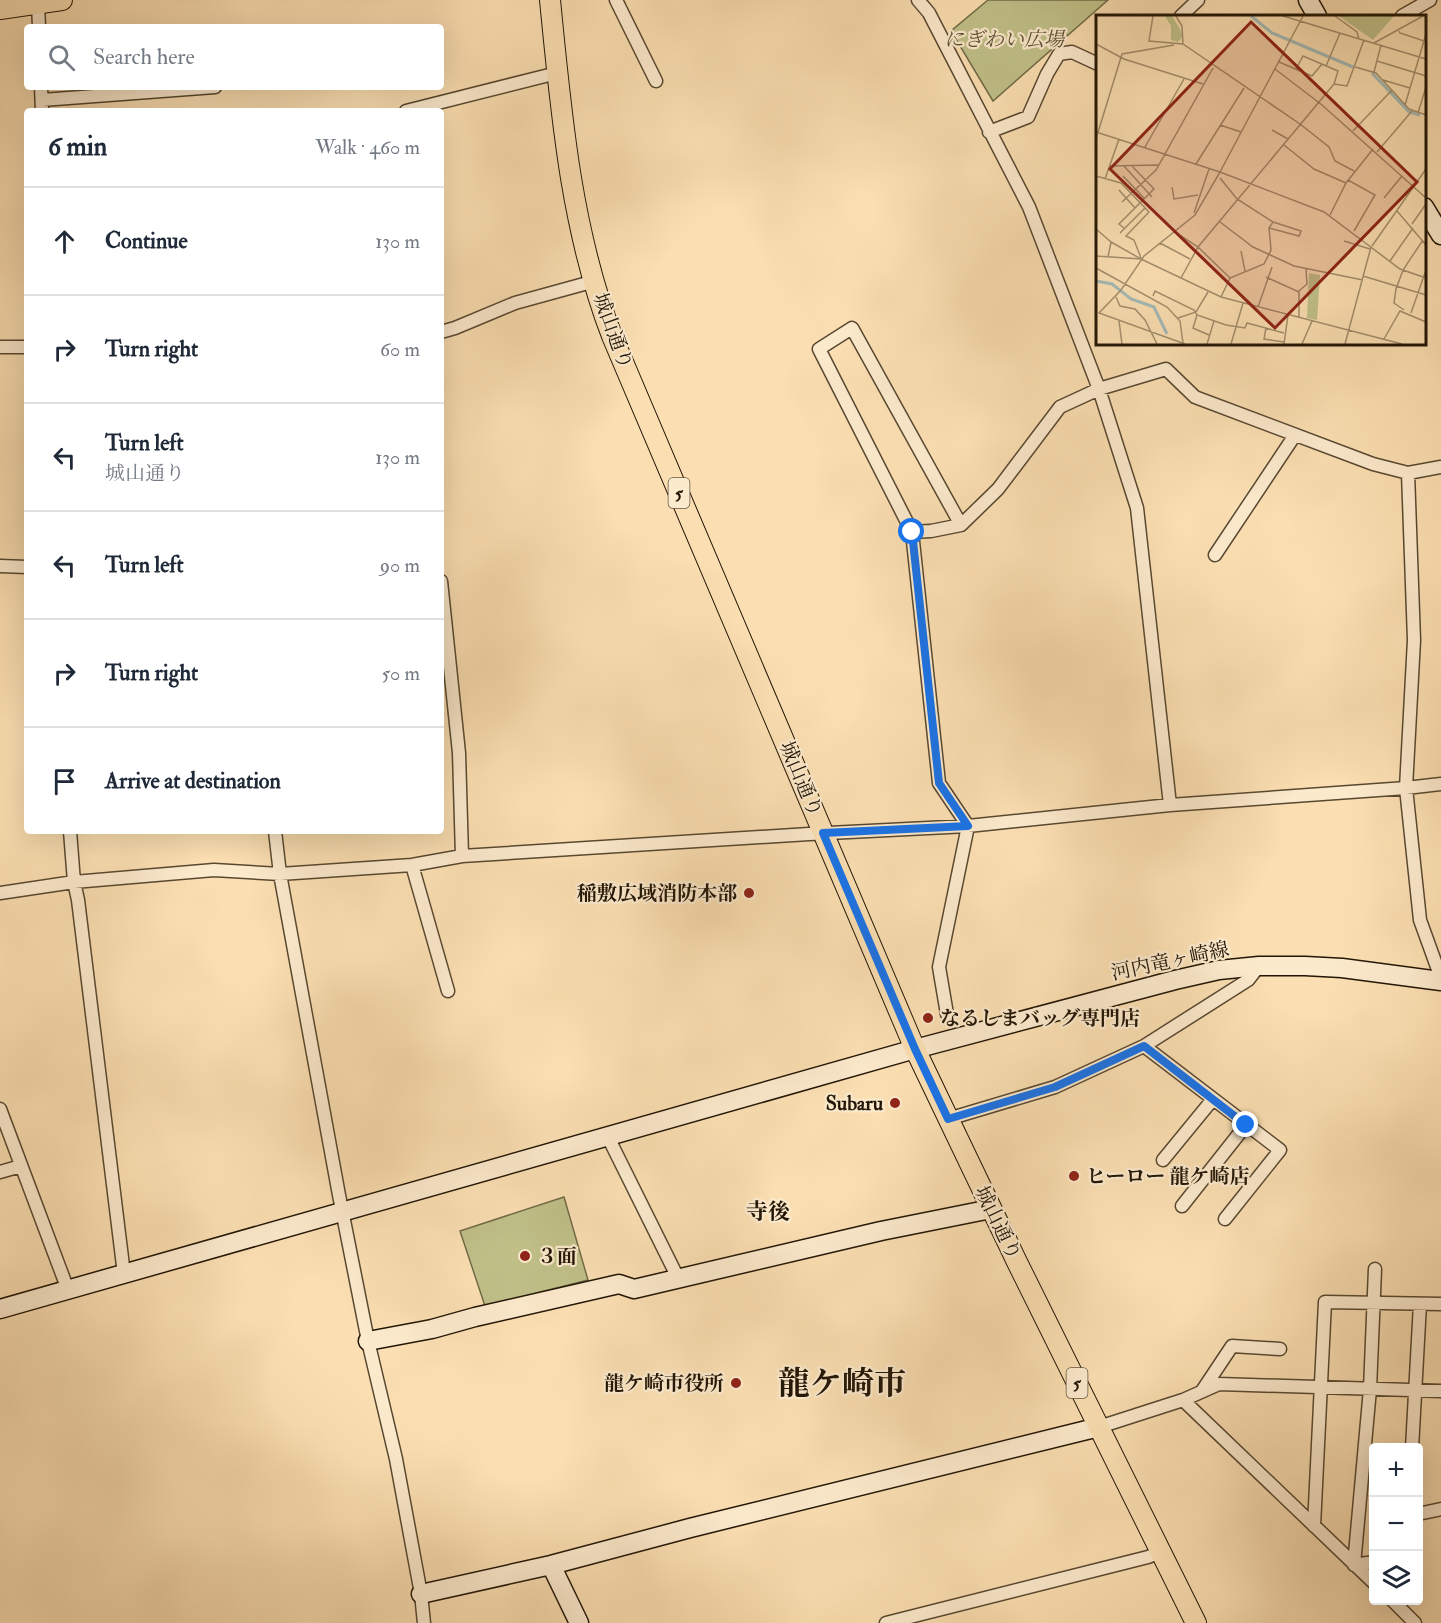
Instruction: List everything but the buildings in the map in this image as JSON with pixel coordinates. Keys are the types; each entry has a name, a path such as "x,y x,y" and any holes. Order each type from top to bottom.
{"main road":[{"path":"0,9 62,0"},
{"name":"城山通り","path":"550,0 557,73 573,189 595,281 612,336 915,1049 991,1209 1196,1623"}],"street":[{"path":"616,0 656,81"},
{"path":"918,0 929,13 1029,207 1099,389 1137,508 1170,805"},
{"path":"1182,15 1198,0"},
{"path":"1308,0 1316,15"},
{"path":"1404,15 1430,0"},
{"path":"38,2 39,24"},
{"path":"989,132 1028,117 1047,74 1059,54 1072,52 1096,63"},
{"path":"418,108 557,73"},
{"path":"42,99 172,90"},
{"path":"1426,209 1441,235"},
{"path":"444,331 515,303 595,281"},
{"path":"947,1014 939,967 968,826 939,783 912,532 819,349 852,328 961,525"},
{"path":"0,347 24,347"},
{"path":"912,532 961,525 998,489 1060,407 1099,389 1166,369 1196,397 1373,464 1408,473 1441,467"},
{"path":"1215,555 1295,435"},
{"path":"1408,473 1414,640 1406,789 1420,920 1441,979"},
{"path":"0,566 24,567"},
{"path":"444,610 459,753 462,856"},
{"path":"0,893 74,882 214,870 280,874 412,865 462,856 968,826 1170,805 1406,789 1441,784"},
{"path":"70,834 74,882 124,1274"},
{"path":"275,834 280,874 343,1212 368,1341 396,1459 421,1594 424,1623"},
{"path":"412,865 448,991"},
{"path":"948,1119 1055,1087 1144,1046 1248,980 1259,966"},
{"name":"河内竜ヶ崎線","path":"0,1309 915,1049 1175,980 1219,970 1259,966 1342,968 1441,979"},
{"path":"1144,1046 1280,1150 1226,1219"},
{"path":"1162,1160 1213,1099"},
{"path":"0,1109 68,1290"},
{"path":"1182,1206 1246,1125"},
{"path":"608,1137 678,1278"},
{"path":"0,1172 21,1166"},
{"path":"368,1341 432,1329 619,1284 634,1289 881,1231 991,1209"},
{"path":"1354,1565 1370,1389 1375,1269"},
{"path":"1314,1526 1325,1302 1441,1304"},
{"path":"1412,1443 1420,1304"},
{"path":"1202,1391 1232,1346 1280,1349"},
{"path":"421,1594 551,1565 701,1525 1098,1427 1183,1400 1219,1384 1441,1391"},
{"path":"1183,1400 1369,1578"},
{"path":"1423,1513 1441,1509"},
{"path":"886,1623 1148,1557 1161,1551"},
{"path":"1354,1565 1369,1563"},
{"path":"551,1565 579,1623"},
{"path":"1397,1605 1415,1623"}],"green space":[{"name":"にぎわい広場","path":"988,0 1108,0 993,101 951,31"},
{"name":"３面","path":"564,1197 588,1280 485,1306 460,1231"}],"place":[{"name":"稲敷広域消防本部","path":"749,893"},
{"name":"なるしまバッグ専門店","path":"928,1018"},
{"name":"Subaru","path":"895,1103"},
{"name":"ヒーロー 龍ケ崎店","path":"1074,1176"},
{"name":"３面","path":"525,1256"},
{"name":"龍ケ崎市役所","path":"736,1383"}],"district":[{"name":"寺後","path":"768,1212"},
{"name":"龍ケ崎市","path":"842,1384"}],"route":[{"path":"912,532 939,783 968,826 823,833 915,1049 948,1119 1055,1087 1144,1046 1246,1125"}]}
